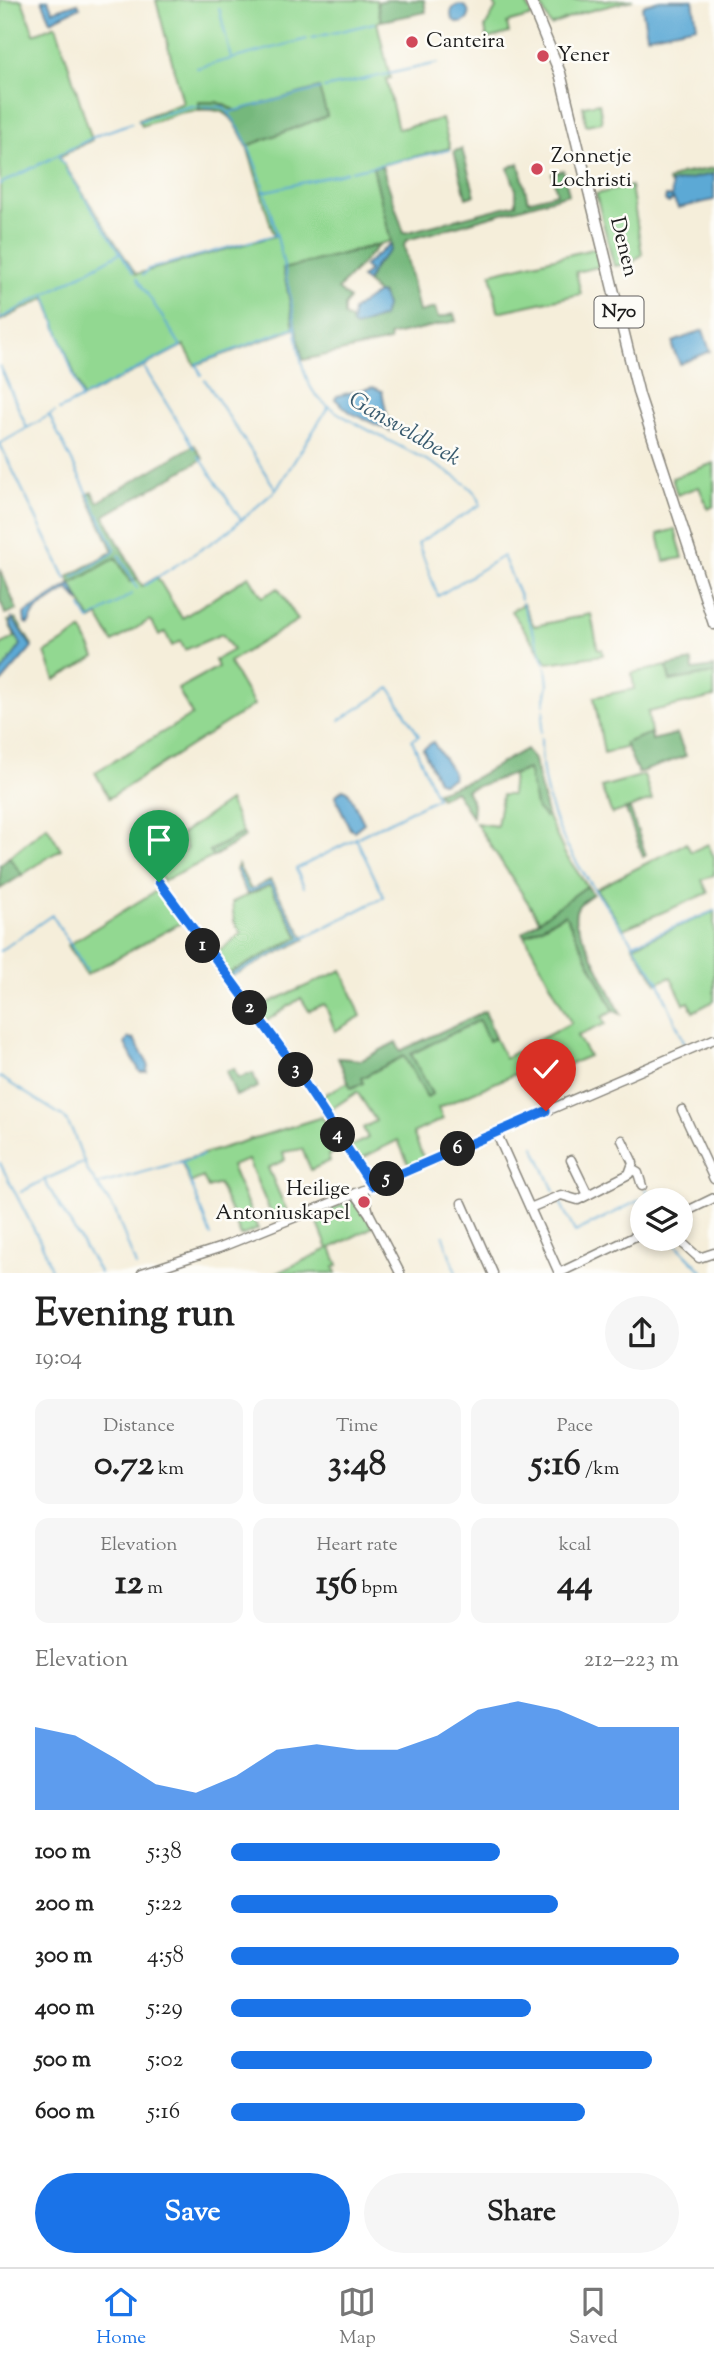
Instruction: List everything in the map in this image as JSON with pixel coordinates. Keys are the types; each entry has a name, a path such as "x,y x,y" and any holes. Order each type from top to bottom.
{"main road":[{"name":"Denen","path":"530,0 560,73 639,395 714,624"}],"street":[{"path":"159,882 284,1052 363,1189 369,1213 400,1273"},
{"path":"142,1273 208,1252 363,1189 714,1039"},
{"path":"682,1110 714,1180"},
{"path":"496,1132 559,1273 630,1239"},
{"path":"622,1140 633,1163 633,1170"},
{"path":"571,1160 588,1195"},
{"path":"530,1208 561,1195 578,1200 633,1170"},
{"path":"633,1170 638,1173 642,1186"},
{"path":"693,1208 714,1198"},
{"path":"463,1203 494,1273"},
{"path":"691,1251 699,1258 714,1253"}],"green space":[{"path":"0,0 22,0 34,34 56,25 92,140 59,157 136,274 274,236 247,146 327,116 319,89 236,111 224,104 199,103 199,110 179,113 142,126 139,119 183,103 156,0 376,0 381,21 377,22 390,78 386,79 398,129 442,119 450,148 373,167 391,241 284,269 294,329 195,365 184,345 83,398 46,298 0,321"},
{"path":"424,0 426,12 381,21 377,2"},
{"path":"493,0 525,0 532,16 507,23 509,33 487,39 485,27 496,8"},
{"path":"538,0 633,0 581,13 551,26"},
{"path":"319,88 327,116 247,146 235,123 225,114 199,110 199,102 217,102 236,111"},
{"path":"599,103 602,122 586,125 583,106"},
{"path":"462,149 475,195 466,198 454,151"},
{"path":"519,163 528,201 557,193 552,174 563,170 569,194 407,240 404,245 419,312 435,308 438,318 454,314 456,321 389,336 390,341 303,360 283,269 379,245 338,289 349,299 344,307 344,316 350,319 352,325 356,327 383,317 386,306 383,294 377,293 367,282 376,265 392,246 373,167 382,166 404,233 516,204 516,190 508,168"},
{"path":"714,168 714,174 669,184 668,181 680,174"},
{"path":"631,186 642,254 632,263 614,266 596,194"},
{"path":"597,248 602,266 576,272 581,294 498,312 491,273"},
{"path":"194,445 203,459 104,516 138,579 130,582 116,558 71,584 68,577 113,551 87,495 92,492 98,502"},
{"path":"714,463 714,506 708,509 699,487 677,495 672,478"},
{"path":"675,529 683,558 664,561 658,534"},
{"path":"117,557 130,582 138,579 142,586 157,577 182,618 249,576 262,597 278,588 298,620 229,662 254,705 109,798 95,772 192,715 178,689 218,667 215,660 233,650 222,634 185,650 180,641 172,646 165,632 159,635 150,620 113,642 98,616 91,620 71,584"},
{"path":"0,569 17,610 5,614 0,599"},
{"path":"523,604 534,626 591,614 598,649 602,649 603,655 548,663 511,611"},
{"path":"16,619 32,645 0,684 0,645 15,637 8,621"},
{"path":"82,630 95,657 55,680 45,653"},
{"path":"692,661 693,670 714,667 714,673 670,681 667,666"},
{"path":"667,666 670,681 714,673 714,697 648,712 651,733 626,743 628,747 604,753 594,697 634,689 632,673"},
{"path":"651,733 652,740 677,734 686,756 638,773 625,743"},
{"path":"526,749 534,760 547,815 545,817 537,810 528,769 466,790 473,804 472,817 455,791 440,798 437,792 471,780"},
{"path":"528,769 545,817 547,815 565,854 587,886 540,921 476,823 497,826 502,795 511,795 513,775"},
{"path":"644,775 652,800 612,814 601,787"},
{"path":"229,801 243,833 210,851 213,857 163,881 154,868 187,849 180,835"},
{"path":"630,809 646,855 643,857 626,810"},
{"path":"47,826 61,849 22,875 9,857"},
{"path":"243,833 245,837 213,857 210,851"},
{"path":"686,843 691,852 708,844 714,857 714,875 702,880 708,893 623,929 596,889"},
{"path":"9,857 22,875 0,889 0,865"},
{"path":"238,865 251,890 270,880 305,939 230,977 228,974 299,937 270,885 247,894 236,870"},
{"path":"270,885 299,937 228,974 214,955 241,934 234,921 232,902"},
{"path":"587,886 593,894 579,906 576,923 621,1014 614,1011 565,914 525,936 523,932"},
{"path":"159,889 183,922 86,975 68,945"},
{"path":"714,911 714,1001 693,1012 689,1002 684,1004 671,977 657,983 633,946"},
{"path":"565,914 614,1011 602,1017 605,1024 577,1036 589,1056 541,1076 538,1071 519,1079 515,1074 438,1108 443,1119 413,1133 424,1159 409,1166 398,1140 358,1160 349,1147 368,1138 363,1128 376,1121 357,1092 327,1112 318,1098 348,1082 351,1088 363,1083 361,1078 404,1056 427,1097 432,1094 411,1054 479,1020 489,1041 495,1038 505,1058 571,1023 525,936"},
{"path":"342,970 361,1016 335,1031 325,1004 309,1011 301,998 265,1022 254,1009"},
{"path":"485,1011 495,1038 488,1041 479,1020 411,1054 432,1094 427,1097 404,1056 361,1078 363,1083 351,1088 338,1058 362,1060 396,1042 400,1051"},
{"path":"234,1068 238,1078 253,1073 258,1087 236,1096 226,1071"},
{"path":"322,1117 343,1150 328,1155 330,1161 311,1170 302,1149 283,1152 285,1160 268,1168 289,1216 274,1221 248,1160 231,1166 258,1229 241,1236 219,1184 208,1188 203,1177 190,1183 181,1161"},
{"path":"354,1200 373,1227 331,1248 338,1265 334,1267 336,1273 277,1273 328,1249 315,1216"}],"water":[{"path":"42,0 48,0 53,11 78,3 80,7 51,21"},
{"path":"660,0 693,0 697,26 647,36 642,7"},
{"path":"456,5 464,5 469,14 467,21 456,23 451,18 451,10"},
{"path":"714,174 714,200 678,208 673,199 669,203 665,201 666,196 672,197 671,183"},
{"path":"390,244 391,250 376,264 367,282 361,278 369,271 364,266"},
{"path":"377,293 382,294 386,306 383,317 356,327 352,325 353,310"},
{"path":"703,330 710,351 680,364 673,349 673,342"},
{"path":"373,387 382,391 390,431 351,413 335,399 337,396"},
{"path":"69,585 80,602 68,589 36,610 28,624 25,623 24,614"},
{"path":"12,618 32,647 0,684 0,674 21,645 10,624"},
{"path":"433,742 452,771 453,778 443,783 438,781 423,749"},
{"path":"343,789 348,791 364,823 354,831 350,829 335,796"},
{"path":"128,1038 134,1039 148,1064 147,1072 140,1072 125,1044"}],"waterway":[{"path":"219,8 231,58"},
{"path":"312,38 374,23"},
{"path":"197,68 307,39"},
{"path":"324,88 438,63"},
{"path":"230,112 320,89"},
{"name":"Gansveldbeek","path":"138,121 191,106 223,107 236,123 259,173 268,203 283,264 300,355 310,386 330,407 436,465 475,493 480,505 418,543 438,596 503,556 521,599"},
{"name":"Gansveldbeek","path":"0,184 100,134 132,123"},
{"path":"351,171 449,150"},
{"path":"59,157 64,165"},
{"path":"66,169 133,272"},
{"path":"263,192 347,172"},
{"path":"143,275 148,269 275,235"},
{"path":"0,319 120,253"},
{"path":"59,410 181,346 137,278"},
{"path":"46,296 81,397"},
{"path":"201,375 196,364 295,327"},
{"path":"0,366 27,428"},
{"path":"145,369 194,448"},
{"path":"205,380 275,488"},
{"path":"145,585 225,534 276,490 329,406"},
{"path":"1,443 55,412"},
{"path":"49,415 115,549 113,553 74,577"},
{"path":"0,444 66,579"},
{"path":"199,456 241,520"},
{"path":"119,555 137,588"},
{"path":"81,607 89,620 132,594"},
{"name":"Gansveldbeek","path":"522,603 545,663"},
{"name":"Gansveldbeek","path":"544,704 548,685 546,667"},
{"path":"232,975 384,897 356,838 437,798 412,740 419,736 390,688 340,720"},
{"name":"Gansveldbeek","path":"541,732 544,710"},
{"name":"Gansveldbeek","path":"541,738 548,799 557,824 583,872 633,944 714,911"},
{"path":"304,887 296,869 355,839"},
{"path":"238,870 248,892 270,883 303,939"},
{"path":"0,951 52,915 87,971"},
{"path":"634,946 658,981 685,1044"},
{"path":"0,1077 64,1117 73,1132 87,1170 115,1211 136,1266"},
{"path":"534,1146 554,1191"},
{"path":"180,1162 203,1155"},
{"path":"85,1162 44,1180 100,1273"},
{"path":"97,1185 180,1162 184,1165 211,1236"},
{"path":"0,1163 44,1249 52,1273"},
{"path":"21,1192 42,1181"},
{"path":"559,1200 575,1232 630,1205"},
{"path":"443,1236 456,1273"},
{"path":"683,1251 704,1273"}],"place":[{"name":"Canteira","path":"412,42"},
{"name":"Yener","path":"543,56"},
{"name":"Zonnetje Lochristi","path":"537,169"},
{"name":"Heilige Antoniuskapel","path":"364,1202"}],"route":[{"path":"159,882 199,940 284,1052 372,1186 546,1111"}]}
